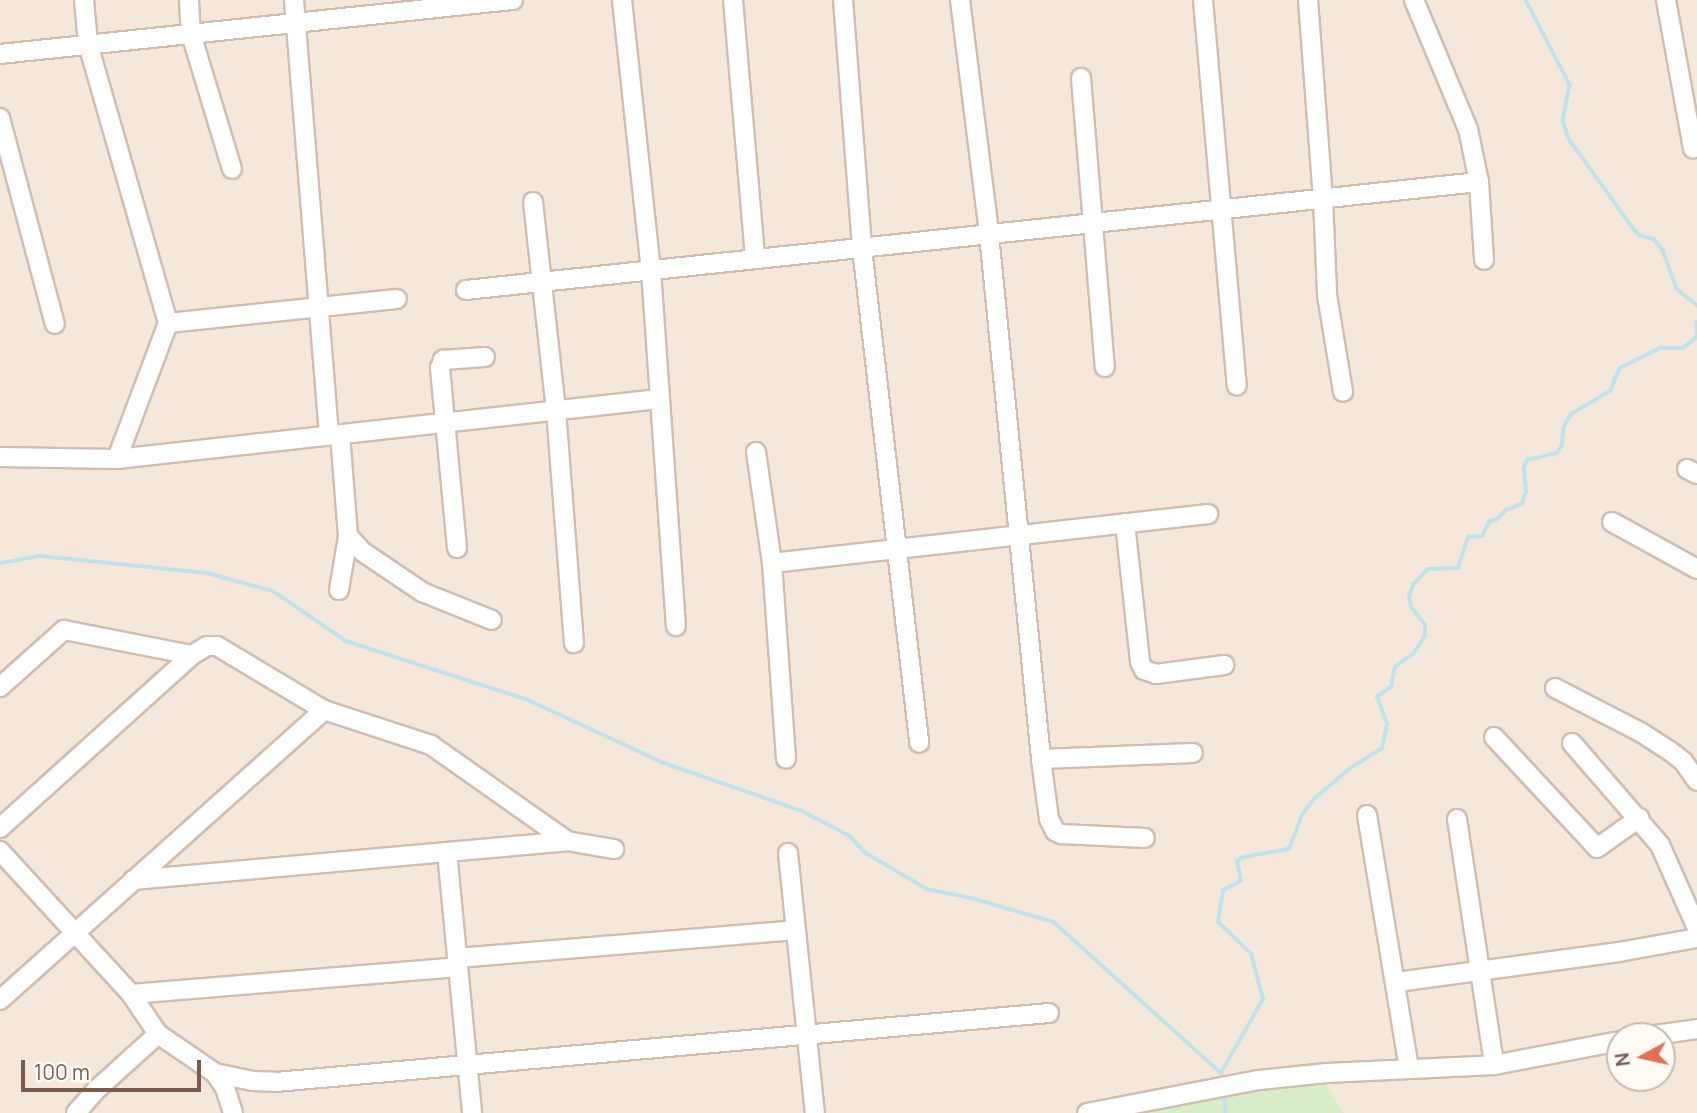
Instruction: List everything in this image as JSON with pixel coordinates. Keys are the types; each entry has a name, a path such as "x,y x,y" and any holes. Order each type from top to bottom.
{"street":[{"path":"84,0 88,44 168,323 117,459"},
{"path":"188,0 191,34 232,169"},
{"path":"293,0 320,307 348,536 339,590"},
{"path":"0,54 513,0"},
{"path":"622,0 651,270 676,626"},
{"path":"733,0 755,259"},
{"path":"843,0 862,248 919,743"},
{"path":"960,0 989,234 1049,819 1055,831 1061,834 1145,838"},
{"path":"1203,0 1237,386"},
{"path":"1308,0 1324,198 1329,314 1343,392"},
{"path":"1414,0 1468,129 1479,182 1483,260"},
{"path":"1666,0 1693,149"},
{"path":"1082,78 1105,367"},
{"path":"0,118 55,324"},
{"path":"466,290 1479,182"},
{"path":"533,202 556,410 574,643"},
{"path":"168,323 397,299"},
{"path":"457,548 440,368 443,360 485,357"},
{"path":"0,457 117,459 659,399"},
{"path":"756,452 772,563 786,758"},
{"path":"772,563 1208,514"},
{"path":"1612,522 1697,569"},
{"path":"1125,523 1140,662 1144,670 1156,674 1224,664"},
{"path":"348,536 363,552 422,592 492,620"},
{"path":"0,687 64,629 192,655"},
{"path":"0,828 192,655 207,646 217,646 324,710 430,745 567,841"},
{"path":"1555,688 1642,733 1670,751 1683,761 1697,781"},
{"path":"0,1000 324,710"},
{"path":"1494,737 1597,848 1639,818"},
{"path":"1572,743 1639,818 1666,856 1697,928"},
{"path":"1041,759 1193,753"},
{"path":"1367,815 1397,982 1409,1069"},
{"path":"1457,819 1494,1065"},
{"path":"134,880 567,841 614,849"},
{"path":"0,851 131,994 158,1034 215,1073 225,1088 233,1113"},
{"path":"447,852 472,1113"},
{"path":"788,853 815,1113"},
{"path":"131,994 796,930"},
{"path":"1397,982 1619,952 1697,938"},
{"path":"215,1073 252,1081 276,1082 1049,1013"},
{"path":"1676,1032 1697,1029"},
{"path":"76,1113 95,1091 158,1034"},
{"path":"1087,1113 1259,1080 1327,1073 1494,1065 1606,1044"}],"shaded area":[{"path":"0,0 1697,0 1697,1113 0,1113"}],"green space":[{"path":"1322,1078 1344,1113 1117,1113 1169,1100"}],"waterway":[{"path":"1526,0 1570,85 1563,121 1569,139 1633,228 1639,235 1654,239 1663,250 1677,289 1697,305"},
{"path":"1697,322 1697,333"},
{"path":"1222,1082 1221,1073 1263,999 1251,954 1218,922 1223,890 1241,881 1237,861 1243,857 1289,849 1302,815 1314,799 1349,769 1382,748 1387,724 1377,697 1391,687 1395,667 1413,654 1425,636 1425,625 1411,607 1409,597 1413,585 1428,569 1458,568 1468,537 1482,536 1489,522 1497,519 1506,510 1522,504 1526,492 1524,468 1527,460 1557,453 1562,445 1563,429 1571,414 1610,391 1620,368 1660,348 1683,348 1697,337"},
{"path":"0,563 40,556 207,573 273,591 346,641 526,699 664,763 800,810 850,836 866,853 927,889 971,898 1054,922 1221,1073"},
{"path":"1224,1093 1226,1113"}]}
